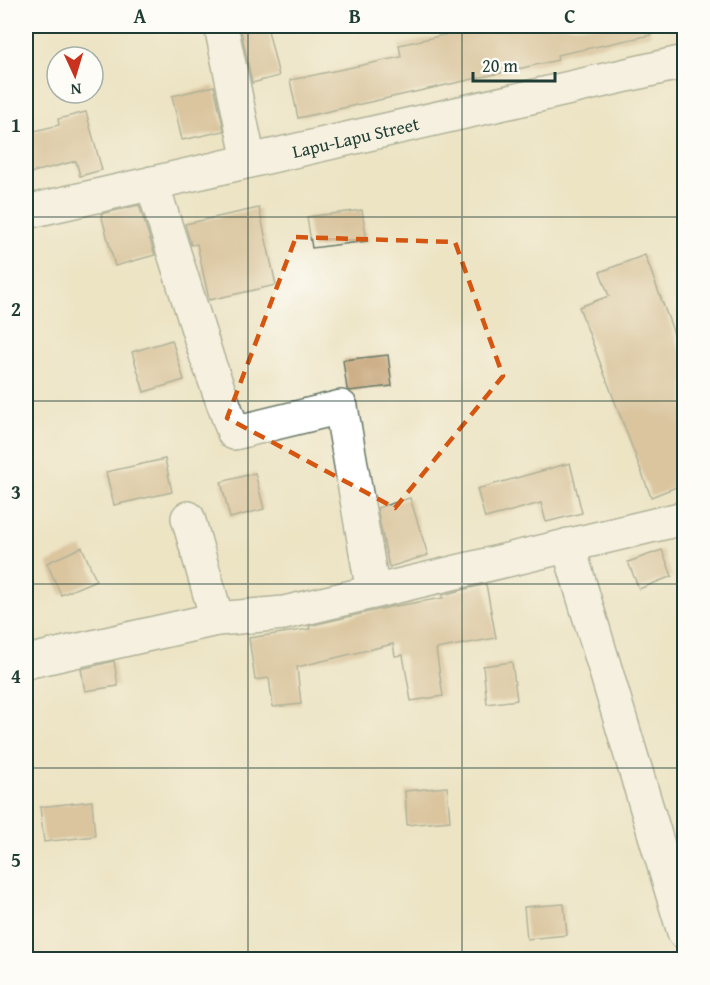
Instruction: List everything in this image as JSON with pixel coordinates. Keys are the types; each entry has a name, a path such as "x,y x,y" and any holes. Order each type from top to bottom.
{"street":[{"path":"220,26 249,161"},
{"name":"Lapu-Lapu Street","path":"26,212 684,62"},
{"path":"152,183 207,358 234,433 341,407 373,592"},
{"path":"188,518 217,619"},
{"path":"26,662 217,619 284,613 684,518"},
{"path":"568,545 684,932"}],"highlighted area":[{"path":"296,237 455,242 503,376 395,508 227,418"}],"building":[{"path":"240,26 267,26 279,76 252,83"},
{"path":"484,26 650,26 651,35 557,55 558,60 298,118 290,80 401,57 399,45"},
{"path":"214,86 224,131 182,140 172,96"},
{"path":"86,112 102,170 80,176 76,161 26,174 26,133 59,125 58,119"},
{"path":"139,205 155,255 115,266 101,214"},
{"path":"259,208 276,285 209,300 197,244 191,245 185,224"},
{"path":"362,210 367,241 312,248 307,217"},
{"path":"645,255 684,361 684,484 651,497 579,307 609,296 600,272"},
{"path":"172,340 184,380 144,392 132,352"},
{"path":"388,355 392,386 349,391 347,389 343,360"},
{"path":"165,459 172,492 114,505 106,472"},
{"path":"570,463 582,513 546,522 541,503 485,518 477,489"},
{"path":"255,473 264,509 230,518 221,482"},
{"path":"410,498 428,555 389,567 377,508"},
{"path":"82,547 96,580 61,595 47,563"},
{"path":"662,550 672,576 639,589 628,562"},
{"path":"486,584 496,638 436,649 443,696 411,701 403,655 395,656 393,644 297,667 301,704 273,707 269,678 255,680 249,638 310,629 309,626 390,607 443,598 442,595"},
{"path":"114,661 118,686 85,691 81,669"},
{"path":"512,662 517,700 487,704 483,666"},
{"path":"447,787 450,821 407,825 405,791"},
{"path":"92,801 95,836 44,842 40,807"},
{"path":"564,904 567,935 527,939 524,907"}]}
